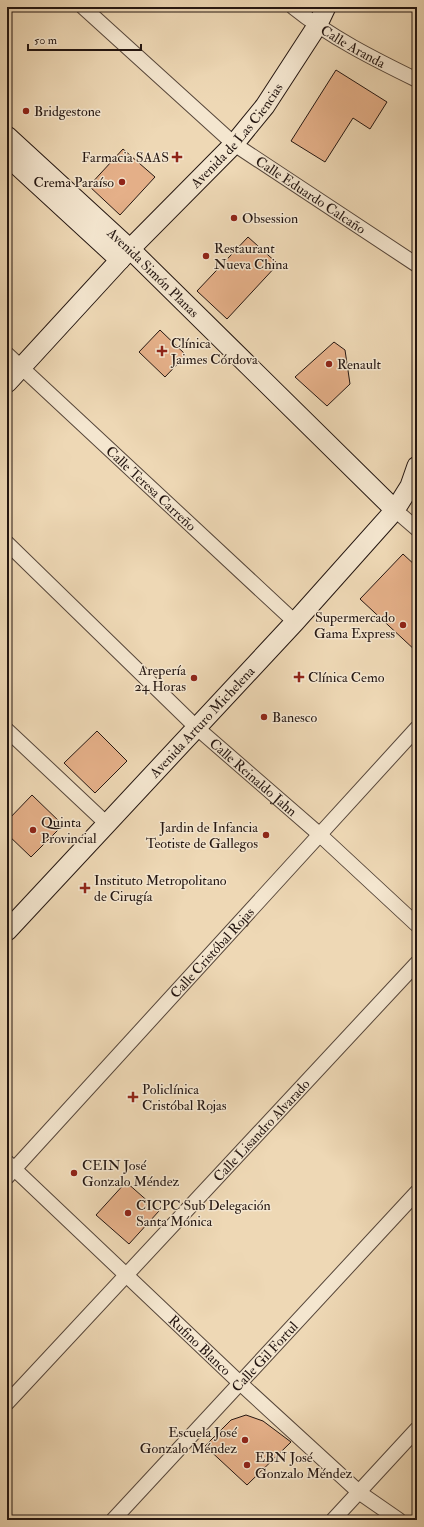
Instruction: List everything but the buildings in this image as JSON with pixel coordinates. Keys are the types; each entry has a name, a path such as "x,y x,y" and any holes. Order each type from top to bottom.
{"street":[{"name":"Calle Eduardo Calcaño","path":"83,7 234,144 417,265"},
{"name":"Calle Aranda","path":"293,7 317,26 386,65 417,80"},
{"name":"Avenida de Las Ciencias","path":"7,383 125,255 234,144 265,106 317,26 326,7"},
{"name":"Avenida Simón Planas","path":"7,136 125,255 394,510 417,529"},
{"name":"Avenida Simón Planas","path":"7,156 125,255"},
{"name":"Calle Teresa Carreño","path":"7,354 295,622"},
{"name":"Avenida Arturo Michelena","path":"7,931 295,622 394,510 410,486 417,466"},
{"name":"Calle Reinaldo Jahn","path":"7,543 197,728 319,834 417,925"},
{"name":"Calle Cristóbal Rojas","path":"10,1169 417,728"},
{"path":"7,730 107,824"},
{"name":"Calle Lisandro Alvarado","path":"7,1403 417,963"},
{"name":"Rufino Blanco","path":"10,1169 126,1274 241,1384 360,1493 399,1520"},
{"name":"Calle Gil Fortul","path":"113,1520 241,1384 417,1192"},
{"path":"333,1520 360,1493 417,1428"}],"place":[{"name":"Bridgestone","path":"26,111"},
{"name":"Farmacia SAAS","path":"177,157"},
{"name":"Crema Paraíso","path":"122,182"},
{"name":"Obsession","path":"234,218"},
{"name":"Restaurant Nueva China","path":"206,256"},
{"name":"Clínica Jaimes Córdova","path":"162,351"},
{"name":"Renault","path":"329,364"},
{"name":"Supermercado Gama Express","path":"403,625"},
{"name":"Clínica Cemo","path":"299,677"},
{"name":"Arepería 24 Horas","path":"194,678"},
{"name":"Banesco","path":"264,717"},
{"name":"Quinta Provincial","path":"33,830"},
{"name":"Jardin de Infancia Teotiste de Gallegos","path":"266,835"},
{"name":"Instituto Metropolitano de Cirugía","path":"85,888"},
{"name":"Policlínica Cristóbal Rojas","path":"133,1097"},
{"name":"CEIN José Gonzalo Méndez","path":"74,1173"},
{"name":"CICPC Sub Delegación Santa Mónica","path":"128,1213"},
{"name":"Escuela José Gonzalo Méndez","path":"245,1440"},
{"name":"EBN José Gonzalo Méndez","path":"247,1465"}]}
